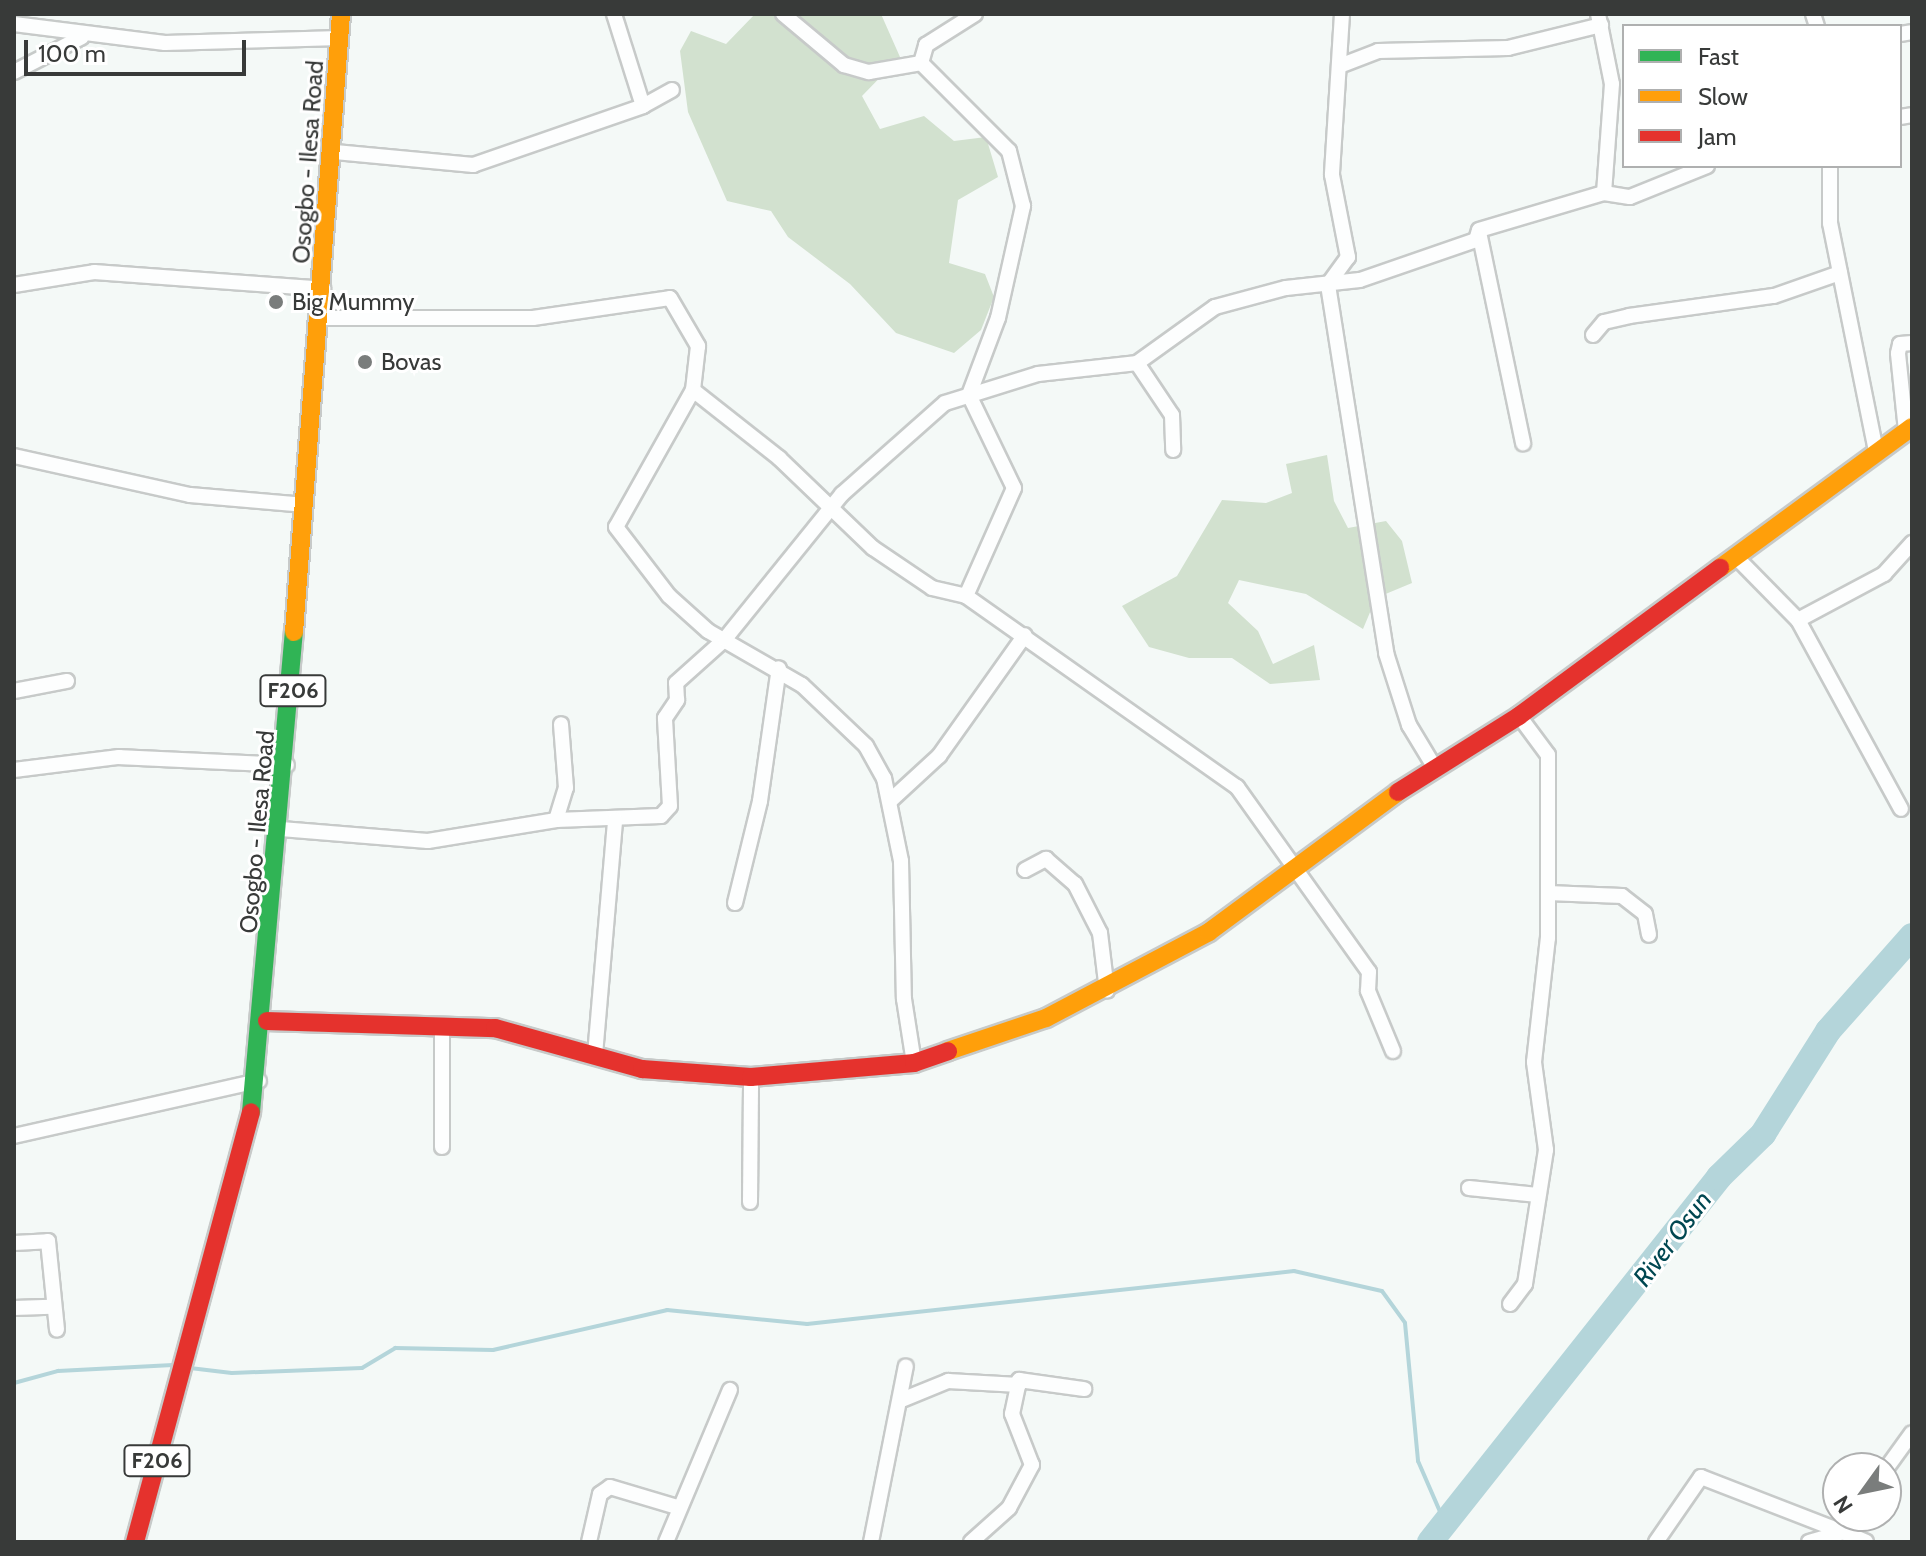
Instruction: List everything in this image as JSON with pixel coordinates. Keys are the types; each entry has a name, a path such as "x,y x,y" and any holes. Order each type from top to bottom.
{"street":[{"name":"Osogbo - Ilesa Road","path":"135,1542 259,1081 267,1021 335,152 341,14"},
{"path":"614,14 643,106"},
{"path":"783,14 844,65 869,72 921,63"},
{"path":"921,63 926,45 975,14"},
{"path":"1342,14 1342,65 1332,175 1348,257 1328,285 1386,653 1409,725 1435,768"},
{"path":"1342,65 1378,51 1508,48 1600,20 1612,84 1604,193"},
{"path":"14,24 38,23 82,37 340,38"},
{"path":"14,72 82,37"},
{"path":"921,63 1009,151 1020,175 1023,206 998,318 969,395 1014,488 966,596"},
{"path":"335,152 473,165 643,106 672,90"},
{"path":"1479,230 1604,193 1630,197 1702,168"},
{"path":"1830,168 1840,273 1876,451"},
{"path":"281,829 428,841 556,820 615,820 667,812 665,718 677,700 676,683 704,654 725,639 833,508 911,427 969,395 1038,374 1137,363 1215,307 1328,285 1476,240 1479,230"},
{"path":"1479,230 1523,443"},
{"path":"14,285 94,272 323,289"},
{"path":"1593,335 1604,322 1774,296 1840,273"},
{"path":"322,318 533,318 670,298 698,346 693,390 616,527 669,596 708,631 779,668 866,746 890,801 901,861 904,999 914,1063"},
{"path":"267,1021 495,1028 595,1055 687,1075 751,1077 914,1063 1107,992 1209,932 1292,868 1435,768 1519,716 1909,429 1898,353 1900,344 1912,343"},
{"path":"1137,363 1172,415 1173,450"},
{"path":"693,390 906,571 966,596 1237,787 1369,972 1368,991 1393,1051"},
{"path":"14,456 190,495 306,505"},
{"path":"1798,620 1884,574 1912,543"},
{"path":"1736,557 1798,620 1901,809"},
{"path":"704,654 708,631"},
{"path":"890,801 939,756 1025,635"},
{"path":"735,903 760,801 779,668"},
{"path":"14,691 67,681"},
{"path":"1510,1304 1525,1284 1546,1150 1534,1062 1548,893 1548,755 1519,716"},
{"path":"556,820 566,788 561,724"},
{"path":"14,770 119,757 287,765"},
{"path":"595,1055 615,820"},
{"path":"1025,870 1052,861 1092,910 1107,992"},
{"path":"1548,893 1622,896 1645,914 1649,935"},
{"path":"442,1028 442,1147"},
{"path":"750,1202 751,1077"},
{"path":"14,1136 259,1081"},
{"path":"1469,1188 1538,1195"},
{"path":"14,1243 48,1241 51,1307 57,1330"},
{"path":"14,1308 51,1307"},
{"path":"871,1542 904,1399 906,1366"},
{"path":"971,1542 1009,1508 1032,1465 1012,1414 1023,1378 1084,1389"},
{"path":"904,1399 948,1381 1019,1385"},
{"path":"666,1542 677,1507 730,1390"},
{"path":"1898,1452 1912,1433"},
{"path":"1656,1542 1701,1477 1822,1524"},
{"path":"589,1542 600,1494 610,1487 677,1507"},
{"path":"1809,1542 1843,1532 1866,1542"}],"green space":[{"path":"755,14 881,14 900,57 862,96 880,129 924,116 954,141 986,137 998,177 958,200 949,263 985,274 994,297 981,330 954,353 896,333 850,284 788,237 771,211 727,201 688,112 680,51 691,31 726,44"},
{"path":"1327,455 1334,501 1348,528 1386,521 1402,541 1412,583 1376,598 1363,629 1306,594 1239,580 1228,603 1258,631 1273,664 1314,645 1320,680 1270,684 1232,658 1189,658 1149,647 1122,606 1177,576 1222,500 1266,503 1292,493 1286,464"}],"waterway":[{"name":"River Osun","path":"1430,1542 1719,1177 1763,1134 1828,1031 1912,936"},
{"path":"190,1368 232,1373 362,1368 395,1348 493,1350 667,1310 807,1324 1294,1271 1382,1291 1405,1323 1418,1461 1445,1523"},
{"path":"14,1383 58,1371 173,1365"}],"traffic: fast":[{"path":"251,1112 294,632"}],"traffic: slow":[{"path":"294,632 341,14"},
{"path":"1720,568 1912,427"},
{"path":"948,1051 1046,1018 1209,932 1398,792"}],"traffic: jam":[{"path":"1398,792 1519,716 1720,568"},
{"path":"267,1021 495,1028 642,1069 751,1077 914,1063 948,1051"},
{"path":"135,1542 251,1112"}],"place":[{"name":"Big Mummy","path":"276,302"},
{"name":"Bovas","path":"365,362"}]}
